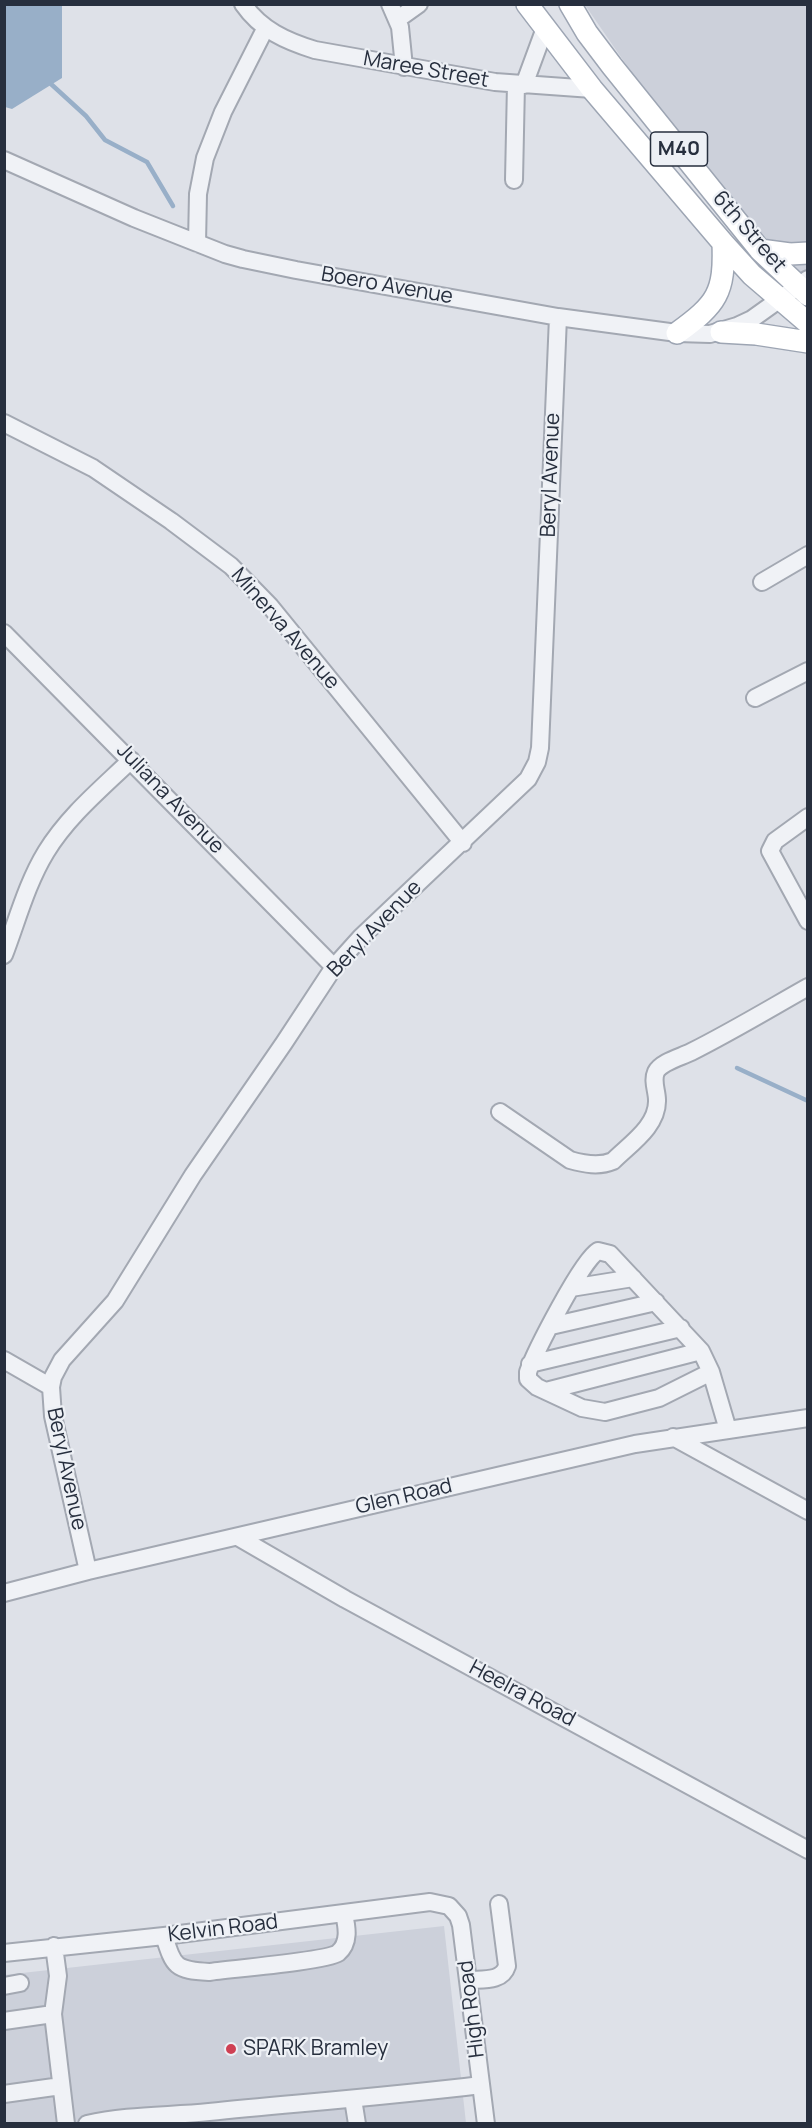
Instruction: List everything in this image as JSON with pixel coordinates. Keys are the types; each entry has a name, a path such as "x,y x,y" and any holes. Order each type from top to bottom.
{"main road":[{"name":"M40","path":"527,4 592,89 723,243 752,275 807,323"},
{"name":"6th Street","path":"570,4 587,33 612,66 760,250 804,287"},
{"path":"677,333 699,317 719,292 723,278 723,243"},
{"path":"760,250 790,254 807,253"},
{"path":"722,332 807,342"}],"street":[{"name":"Maree Street","path":"243,4 265,29 297,45 315,50 520,85 592,89"},
{"path":"404,67 394,12 419,4"},
{"path":"514,180 520,85 545,28"},
{"path":"197,243 198,194 205,158 223,112 265,29"},
{"name":"Boero Avenue","path":"4,160 134,218 243,259 558,317 677,333 710,334 722,332 752,319 779,300 804,287"},
{"name":"Beryl Avenue","path":"88,1571 53,1416 51,1387 53,1377 62,1360 115,1301 193,1174 334,967 361,938 528,779 537,762 558,317"},
{"name":"Minerva Avenue","path":"4,423 93,468 171,521 231,566 270,606 463,843"},
{"path":"762,582 807,555"},
{"name":"Juliana Avenue","path":"4,633 334,967"},
{"path":"755,698 807,671"},
{"path":"4,955 46,851 73,815 131,760"},
{"path":"807,817 775,841 770,851 807,921"},
{"path":"500,1112 570,1160 588,1164 606,1164 613,1161 654,1118 657,1099 656,1071 663,1065 691,1052 807,987"},
{"path":"711,1372 659,1398 605,1412 582,1408 532,1384 528,1379 530,1364 588,1260 598,1251 610,1254 701,1351 711,1372 728,1430"},
{"path":"571,1288 633,1278"},
{"path":"551,1326 656,1302"},
{"path":"530,1364 681,1328"},
{"path":"546,1391 701,1351"},
{"path":"4,1360 51,1387"},
{"name":"Glen Road","path":"5,1593 88,1571 475,1480 673,1437 807,1418"},
{"path":"673,1437 807,1511"},
{"name":"Heelra Road","path":"238,1537 345,1599 807,1850"},
{"name":"Kelvin Road","path":"4,1953 164,1936 411,1904 430,1902 441,1904"},
{"name":"High Road","path":"441,1904 449,1906 458,1916 486,2124"},
{"path":"468,1980 500,1977 505,1973 507,1966 499,1905"},
{"path":"164,1936 172,1960 181,1968 210,1972 292,1962 337,1954 344,1945 348,1932 344,1914"},
{"path":"54,1946 58,1976 53,2014 66,2124"},
{"path":"4,2021 53,2014"},
{"path":"87,2124 156,2114 198,2113 481,2085"},
{"path":"4,2094 61,2086"},
{"path":"353,2099 357,2124"}],"shaded area":[{"path":"585,5 807,5 807,321 799,315"},
{"name":"SPARK Bramley","path":"444,1926 466,2123 5,2123 4,1975"}],"water":[{"path":"4,5 62,5 62,78 12,109 5,107"}],"waterway":[{"path":"51,84 86,116 105,140 147,162 173,206"},
{"path":"737,1068 808,1101"}],"place":[{"name":"SPARK Bramley","path":"231,2049"}]}
